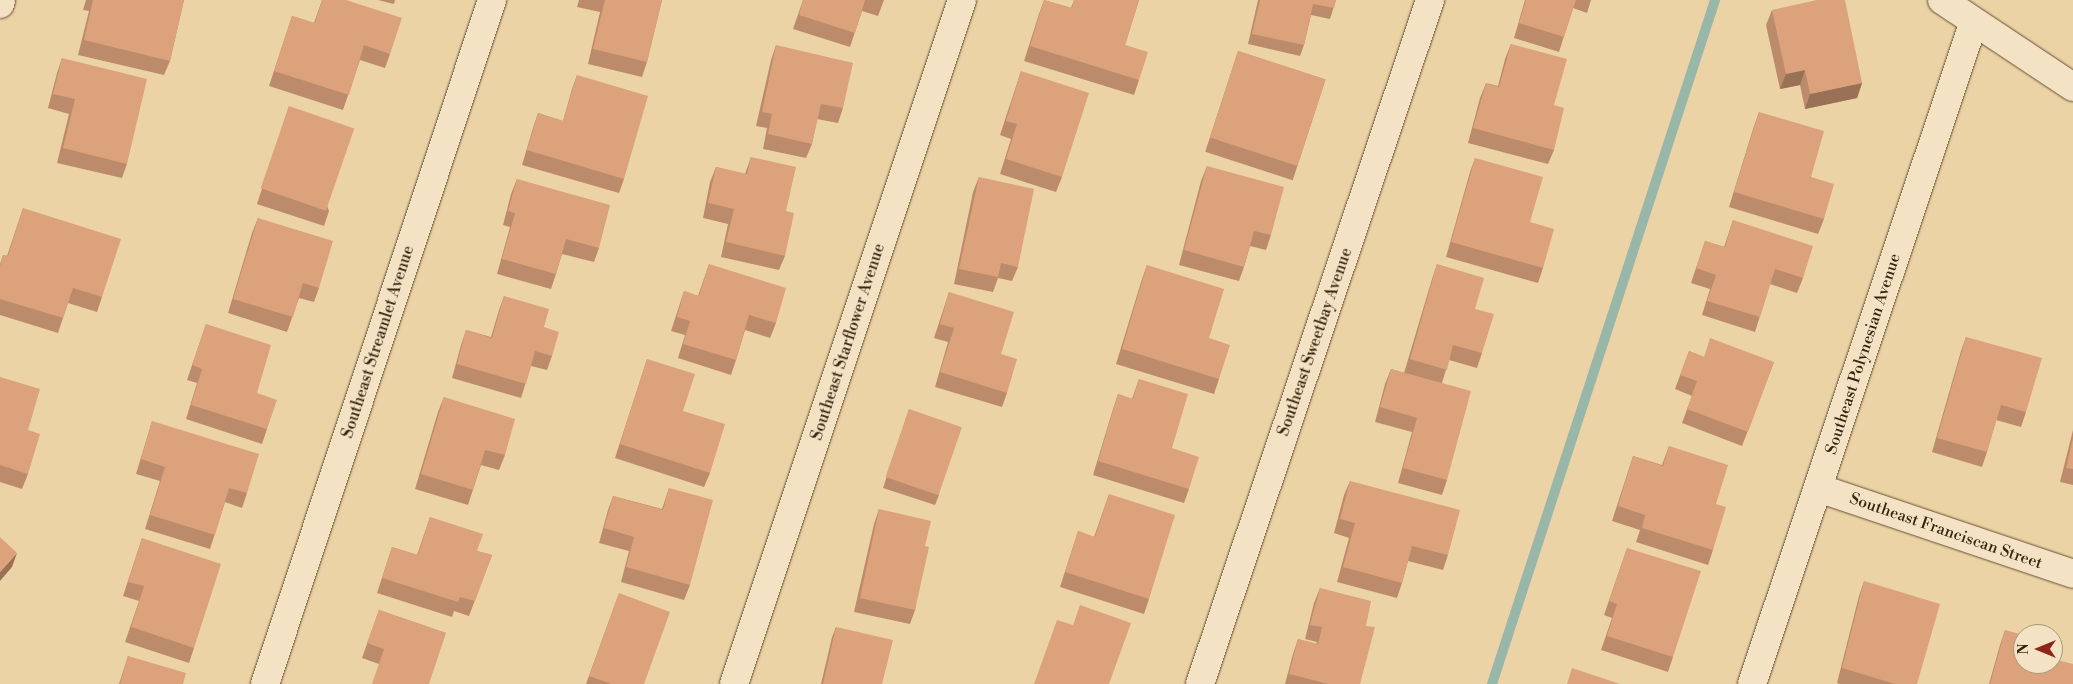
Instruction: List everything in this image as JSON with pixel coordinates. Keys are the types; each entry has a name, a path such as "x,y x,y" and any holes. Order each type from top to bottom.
{"street":[{"path":"0,4 1,0"},
{"name":"Southeast Streamlet Avenue","path":"265,684 492,0"},
{"name":"Southeast Starflower Avenue","path":"734,684 962,0"},
{"name":"Southeast Sweetbay Avenue","path":"1200,684 1430,0"},
{"path":"1942,0 1973,24 2073,87"},
{"name":"Southeast Polynesian Avenue","path":"1752,684 1973,24"},
{"name":"Southeast Franciscan Street","path":"1818,488 2073,574"}],"building":[{"path":"93,0 184,0 170,61 84,40"},
{"path":"322,0 346,0 402,18 390,54 364,45 349,95 274,71 292,16 315,23"},
{"path":"605,0 662,0 647,62 593,49"},
{"path":"803,0 865,0 855,33 799,15"},
{"path":"1044,0 1072,8 1074,0 1139,0 1125,45 1148,52 1139,80 1030,46"},
{"path":"1260,0 1336,0 1334,8 1313,4 1304,45 1252,34"},
{"path":"1526,0 1576,0 1564,37 1519,23"},
{"path":"1817,0 1845,0 1862,83 1810,94 1805,70 1786,74 1772,10"},
{"path":"1511,44 1567,59 1554,105 1564,108 1554,150 1473,128 1486,83 1499,87"},
{"path":"776,45 853,63 843,108 821,104 812,144 768,134 772,114 762,112"},
{"path":"1238,51 1325,79 1297,166 1210,138"},
{"path":"62,58 147,79 127,164 63,148 75,99 53,94"},
{"path":"1021,71 1089,93 1062,177 1006,159 1017,124 1006,121"},
{"path":"577,75 648,96 624,179 527,150 538,113 563,121"},
{"path":"289,106 354,128 326,211 261,188"},
{"path":"1759,112 1824,131 1811,177 1834,184 1824,219 1734,192"},
{"path":"751,157 796,167 786,211 794,213 785,256 726,242 734,209 708,203 716,167 747,174"},
{"path":"1475,158 1543,177 1530,222 1554,229 1543,268 1451,242"},
{"path":"1207,166 1284,187 1271,235 1254,231 1244,267 1184,250"},
{"path":"979,177 1034,189 1018,267 1001,263 998,277 959,269"},
{"path":"517,179 610,205 599,248 566,239 556,274 502,259 515,213 508,211"},
{"path":"23,208 121,239 102,297 73,288 63,318 0,299 0,266 3,255 8,256"},
{"path":"258,218 333,241 319,288 303,283 293,317 233,299"},
{"path":"1733,220 1813,246 1803,278 1775,269 1760,317 1707,301 1716,275 1696,268 1705,241 1725,247"},
{"path":"709,264 786,288 776,323 749,315 736,360 683,344 690,321 677,317 684,291 699,296"},
{"path":"1437,264 1484,278 1475,309 1494,314 1482,353 1453,345 1447,370 1410,359"},
{"path":"1147,265 1224,289 1209,338 1230,345 1219,379 1122,349"},
{"path":"949,292 1014,312 1001,354 1017,359 1007,393 940,372 954,328 940,324"},
{"path":"504,296 549,309 544,327 559,332 552,356 535,351 526,384 457,364 466,330 492,338"},
{"path":"206,324 271,345 257,393 277,400 267,429 191,405 202,369 192,365"},
{"path":"1966,337 2042,358 2026,412 2001,405 1987,452 1937,438"},
{"path":"1710,338 1774,362 1748,432 1687,409 1697,381 1680,375 1689,351 1704,357"},
{"path":"647,359 695,374 683,411 725,424 710,473 620,444"},
{"path":"1391,369 1471,391 1447,480 1403,468 1417,418 1380,407"},
{"path":"0,377 40,389 28,430 40,434 28,474 0,465"},
{"path":"1139,379 1188,394 1172,448 1199,457 1189,489 1098,461 1118,394 1133,399"},
{"path":"444,397 515,419 505,455 485,450 473,490 421,474"},
{"path":"909,409 962,427 939,495 886,477"},
{"path":"152,421 259,454 247,493 229,488 215,535 150,515 165,467 141,459"},
{"path":"2073,438 2073,469 2066,468"},
{"path":"1669,446 1728,465 1716,504 1726,507 1713,550 1642,528 1645,515 1618,506 1633,456 1663,466"},
{"path":"1350,481 1460,510 1448,555 1412,546 1402,583 1343,567 1355,523 1340,519"},
{"path":"669,488 713,500 690,585 626,567 634,537 604,528 613,496 663,510"},
{"path":"1109,494 1175,515 1149,599 1065,572 1078,531 1095,537"},
{"path":"879,509 931,521 925,546 929,547 915,610 860,598"},
{"path":"430,517 483,534 477,551 492,555 475,601 460,597 458,602 382,578 392,547 418,555"},
{"path":"0,537 17,553 0,572"},
{"path":"142,538 221,564 194,648 131,627 144,586 128,582"},
{"path":"1627,548 1701,571 1673,657 1607,636 1617,604 1609,601"},
{"path":"1864,581 1940,604 1917,684 1895,684 1842,668"},
{"path":"1320,588 1371,601 1366,626 1375,627 1360,684 1328,684 1289,674 1298,639 1318,644 1322,627 1310,625"},
{"path":"619,593 670,612 644,684 611,684 589,676"},
{"path":"1080,605 1131,623 1109,684 1034,684 1057,620 1073,625"},
{"path":"379,610 446,633 429,684 372,684 384,649 367,643"},
{"path":"836,627 893,640 882,684 823,684"},
{"path":"2005,630 2013,632 2013,674 2063,674 2063,662 2073,664 2073,684 1990,684"},
{"path":"128,656 186,673 183,684 120,684"},
{"path":"1572,668 1620,684 1567,684"}],"waterway":[{"path":"1492,684 1715,0"}]}
